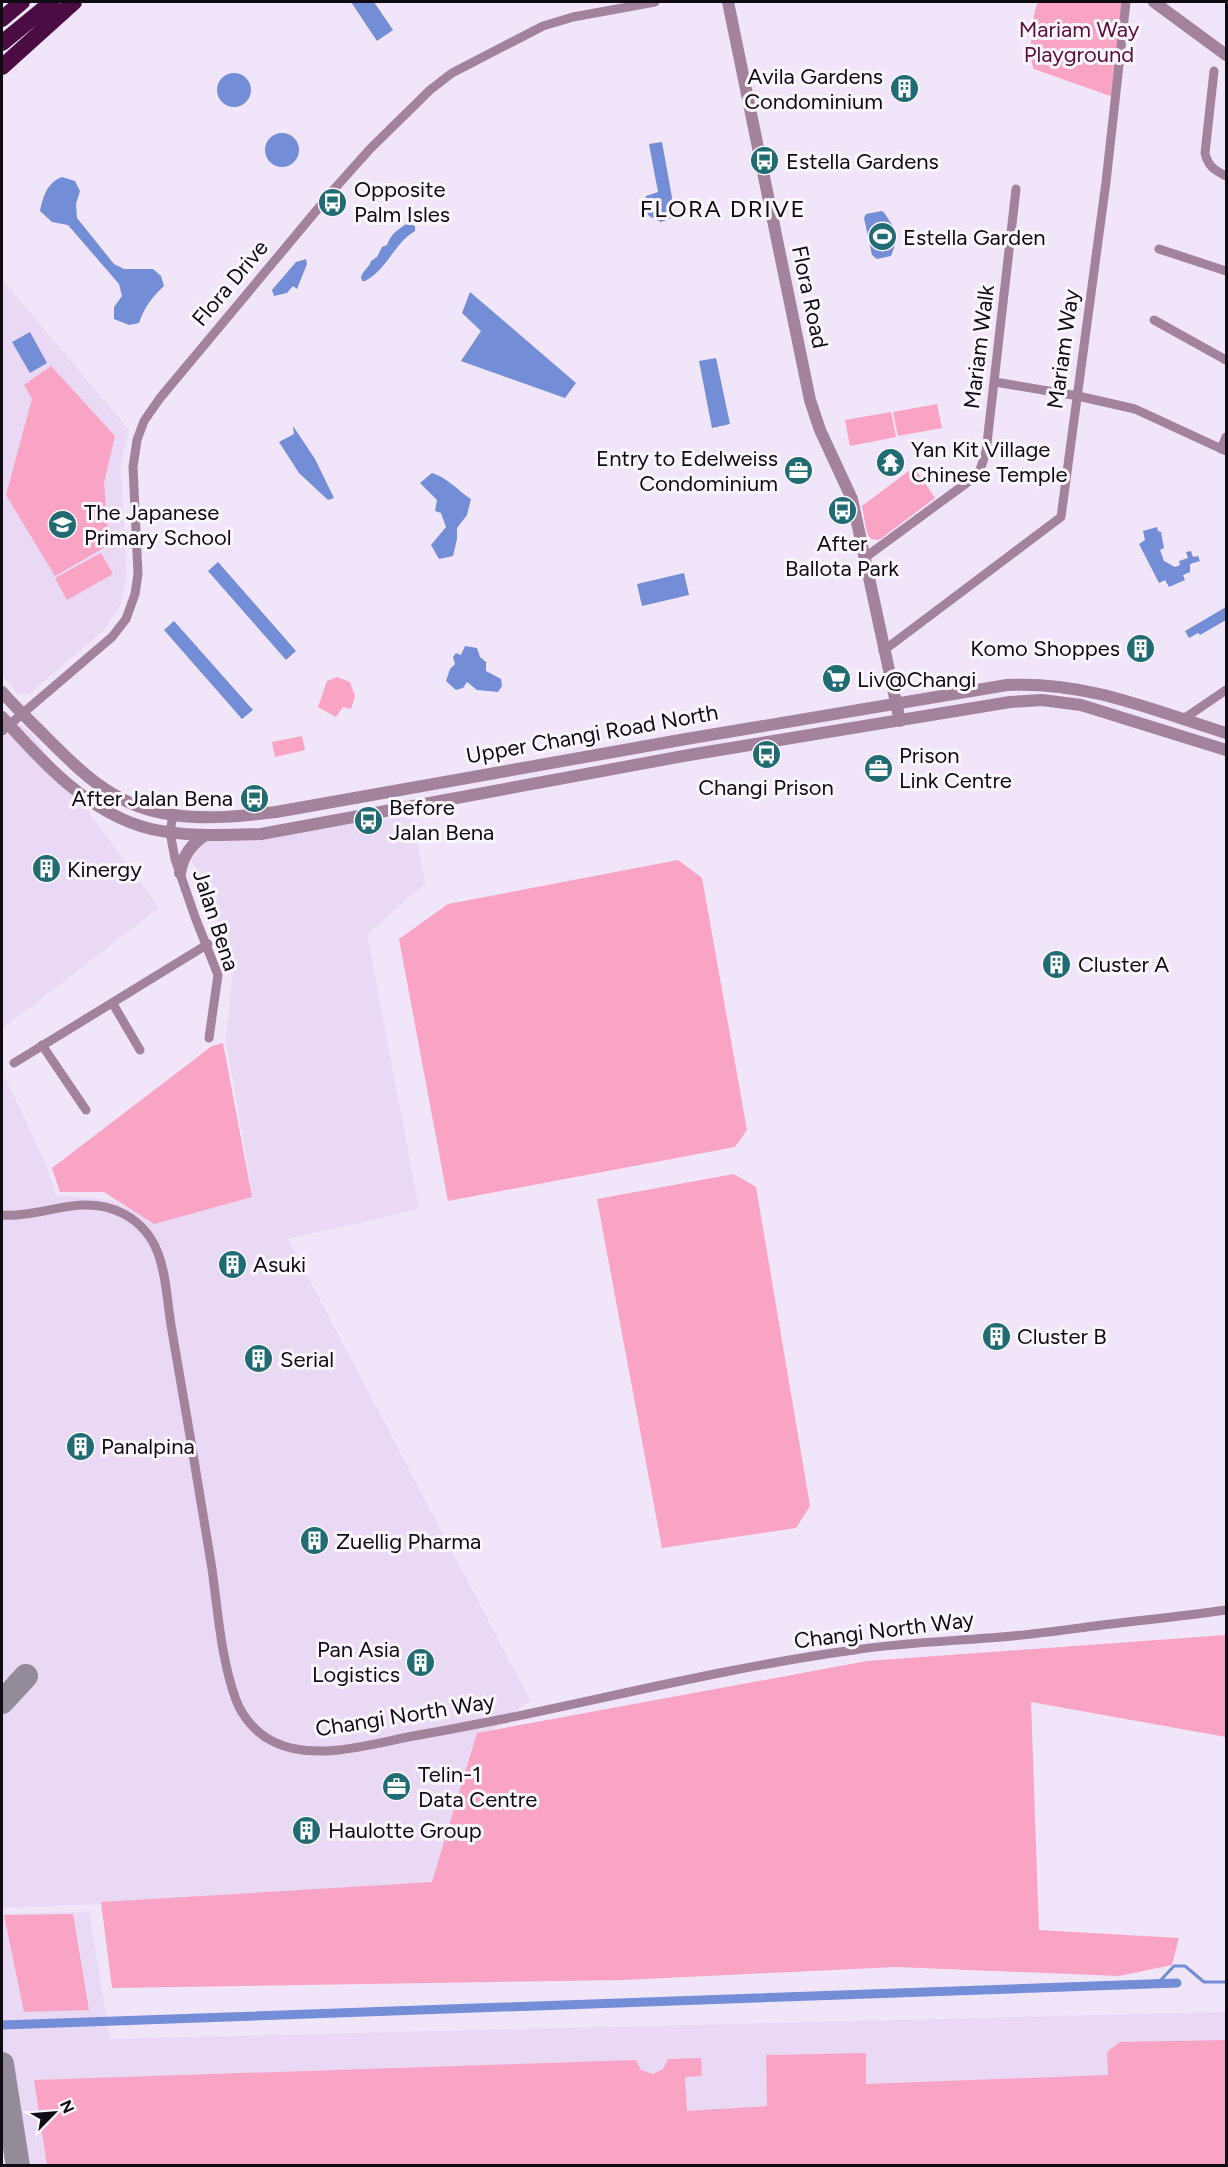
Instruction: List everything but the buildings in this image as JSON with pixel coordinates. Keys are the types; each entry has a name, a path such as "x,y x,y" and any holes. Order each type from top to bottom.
{"highway":[{"path":"2,6 6,2"},
{"path":"2,19 22,2"},
{"path":"2,44 52,2"},
{"path":"2,67 74,2"}],"street":[{"name":"Flora Drive","path":"4,724 22,714 112,637 126,619 135,594 138,574 132,467 137,440 144,421 160,398 370,149 430,90 459,68 543,26 573,17 655,2"},
{"name":"Flora Road","path":"728,2 810,400 820,430 852,499 863,558"},
{"name":"Mariam Way","path":"883,651 1061,517 1106,182 1126,2"},
{"path":"1154,2 1227,55"},
{"path":"1167,2 1227,46"},
{"path":"1214,71 1205,153 1211,168 1227,176"},
{"name":"Mariam Walk","path":"863,558 972,479 980,470 986,452 995,382 1016,189"},
{"path":"1159,249 1227,271"},
{"path":"1154,320 1227,360"},
{"path":"995,382 1078,396 1135,410 1224,450 1227,437"},
{"path":"863,558 900,721"},
{"name":"Upper Changi Road North","path":"2,692 93,783 124,801 173,815 233,817 276,812 896,702 979,689 1037,684 1080,689 1113,697 1227,733"},
{"path":"1182,720 1227,690"},
{"name":"Upper Changi Road North","path":"4,724 79,793 106,811 148,828 205,834 261,834 689,755 1010,702 1042,700 1095,709 1227,750"},
{"path":"536,765 549,782"},
{"name":"Jalan Bena","path":"173,815 170,832 172,845 195,917 208,944 218,975 219,982 209,1038"},
{"path":"180,873 190,847 205,834"},
{"path":"14,1063 208,944"},
{"path":"113,1004 140,1050"},
{"path":"42,1045 86,1110"},
{"name":"Changi North Way","path":"2,1215 91,1204 111,1208 127,1215 143,1228 154,1243 163,1265 169,1318 190,1433 224,1655 237,1703 250,1725 262,1736 276,1744 299,1751 343,1749 493,1721 748,1667 854,1650 1011,1636 1227,1610"}],"shaded area":[{"name":"The Japanese Primary School","path":"2,279 129,430 121,461 127,577 121,603 107,626 98,635 29,694 18,694 2,675"},
{"path":"2,710 30,732 159,908 2,1029"},
{"path":"411,816 426,883 367,934 419,1209 288,1239 530,1700 482,1739 436,1890 2,1908 2,1077 6,1079 47,1167 56,1195 111,1200 147,1217 251,1186 226,1041 234,963 185,844"},
{"path":"89,1912 110,2039 1226,2012 1226,2165 2,2165 2,1914"}],"green space":[{"name":"Mariam Way Playground","path":"1038,2 1124,2 1113,97 1034,69 1031,55 1032,36"},
{"path":"51,366 115,436 104,483 109,545 55,576 6,495 32,399 24,385"},
{"path":"937,404 942,428 898,436 893,412"},
{"path":"891,412 896,437 850,446 845,420"},
{"path":"914,467 935,498 879,540 871,539 867,533 862,506"},
{"path":"101,553 113,574 67,600 55,578"},
{"path":"337,677 350,682 355,696 351,709 343,707 336,717 318,707 327,681"},
{"path":"302,736 305,750 275,757 272,742"},
{"path":"678,860 702,878 747,1130 735,1147 448,1201 399,939 448,904"},
{"path":"223,1043 252,1197 154,1224 104,1192 60,1192 52,1168 212,1046"},
{"path":"734,1174 756,1187 810,1506 796,1528 662,1548 597,1199"},
{"path":"1226,1635 1226,1737 1031,1702 1039,1930 1179,1938 1172,1965 1119,1976 896,1967 623,1980 112,1988 101,1902 432,1882 477,1733 867,1661"},
{"path":"73,1914 89,2010 24,2012 4,1915"},
{"path":"1226,2040 1226,2166 47,2165 34,2080 636,2060 641,2070 653,2074 663,2069 668,2059 701,2058 702,2076 685,2077 687,2111 767,2106 766,2055 866,2053 866,2084 1108,2075 1107,2052 1120,2042"}],"water":[{"path":"351,2 374,2 393,30 377,41"},
{"path":"234,73 246,78 251,90 246,102 234,107 222,102 217,90 222,78"},
{"path":"282,133 294,138 299,150 294,162 282,167 270,162 265,150 270,138"},
{"path":"662,142 675,214 672,218 661,222 649,216 644,207 646,196 658,192 649,144"},
{"path":"62,177 75,181 80,191 76,204 77,218 114,264 124,269 153,269 161,276 164,286 149,303 139,323 129,325 114,319 114,307 122,296 119,284 68,225 52,222 40,211 47,190 53,182"},
{"name":"Estella Garden","path":"882,211 896,232 896,239 891,256 877,259 872,255 864,218 866,214"},
{"path":"408,223 415,226 415,231 401,242 373,276 362,281 362,275 382,247 387,245 390,238"},
{"path":"306,259 307,264 297,289 293,286 287,293 274,296 272,290 296,262"},
{"path":"470,292 576,383 565,398 461,361 481,331 462,313"},
{"path":"30,332 47,363 30,373 12,342"},
{"path":"716,358 730,424 712,428 699,361"},
{"path":"293,426 315,459 334,498 328,500 299,473 279,442 294,434"},
{"path":"432,473 448,481 471,499 467,515 457,528 453,556 439,559 431,545 446,527 441,513 435,511 437,500 420,483"},
{"path":"1157,527 1161,532 1164,548 1160,550 1164,561 1175,567 1180,565 1179,561 1188,558 1186,552 1191,551 1193,557 1198,556 1200,561 1190,564 1190,572 1183,575 1185,580 1169,587 1165,580 1159,583 1139,544 1145,540 1143,531"},
{"path":"218,562 296,651 286,660 208,571"},
{"path":"684,573 689,595 642,606 637,584"},
{"path":"1226,607 1226,620 1200,635 1198,633 1189,638 1185,631"},
{"path":"174,621 253,710 242,719 164,630"},
{"path":"465,646 477,648 480,657 486,662 486,671 501,679 502,686 498,692 477,690 467,682 463,688 456,690 446,681 450,669 455,664 453,657 456,653 461,655"}],"waterway":[{"path":"1158,1983 1174,1966 1185,1966 1204,1982 1226,1982"},
{"path":"2,2025 1177,1983"}],"taxiway":[{"path":"2,1702 26,1676"},
{"path":"2,2064 18,2166"}],"place":[{"name":"Avila Gardens Condominium","path":"904,89"},
{"name":"Estella Gardens","path":"765,161"},
{"name":"Opposite Palm Isles","path":"333,202"},
{"name":"Estella Garden","path":"882,237"},
{"name":"Yan Kit Village Chinese Temple","path":"890,462"},
{"name":"Entry to Edelweiss Condominium","path":"799,471"},
{"name":"After Ballota Park","path":"842,511"},
{"name":"The Japanese Primary School","path":"63,525"},
{"name":"Komo Shoppes","path":"1141,648"},
{"name":"Liv@Changi","path":"836,679"},
{"name":"Changi Prison","path":"766,755"},
{"name":"Prison Link Centre","path":"878,768"},
{"name":"After Jalan Bena","path":"254,798"},
{"name":"Before Jalan Bena","path":"368,820"},
{"name":"Kinergy","path":"46,869"},
{"name":"Cluster A","path":"1057,964"},
{"name":"Asuki","path":"232,1264"},
{"name":"Cluster B","path":"996,1336"},
{"name":"Serial","path":"259,1359"},
{"name":"Panalpina","path":"80,1446"},
{"name":"Zuellig Pharma","path":"315,1541"},
{"name":"Pan Asia Logistics","path":"421,1662"},
{"name":"Telin-1 Data Centre","path":"397,1787"},
{"name":"Haulotte Group","path":"307,1830"}],"district":[{"name":"FLORA DRIVE","path":"723,208"}]}
